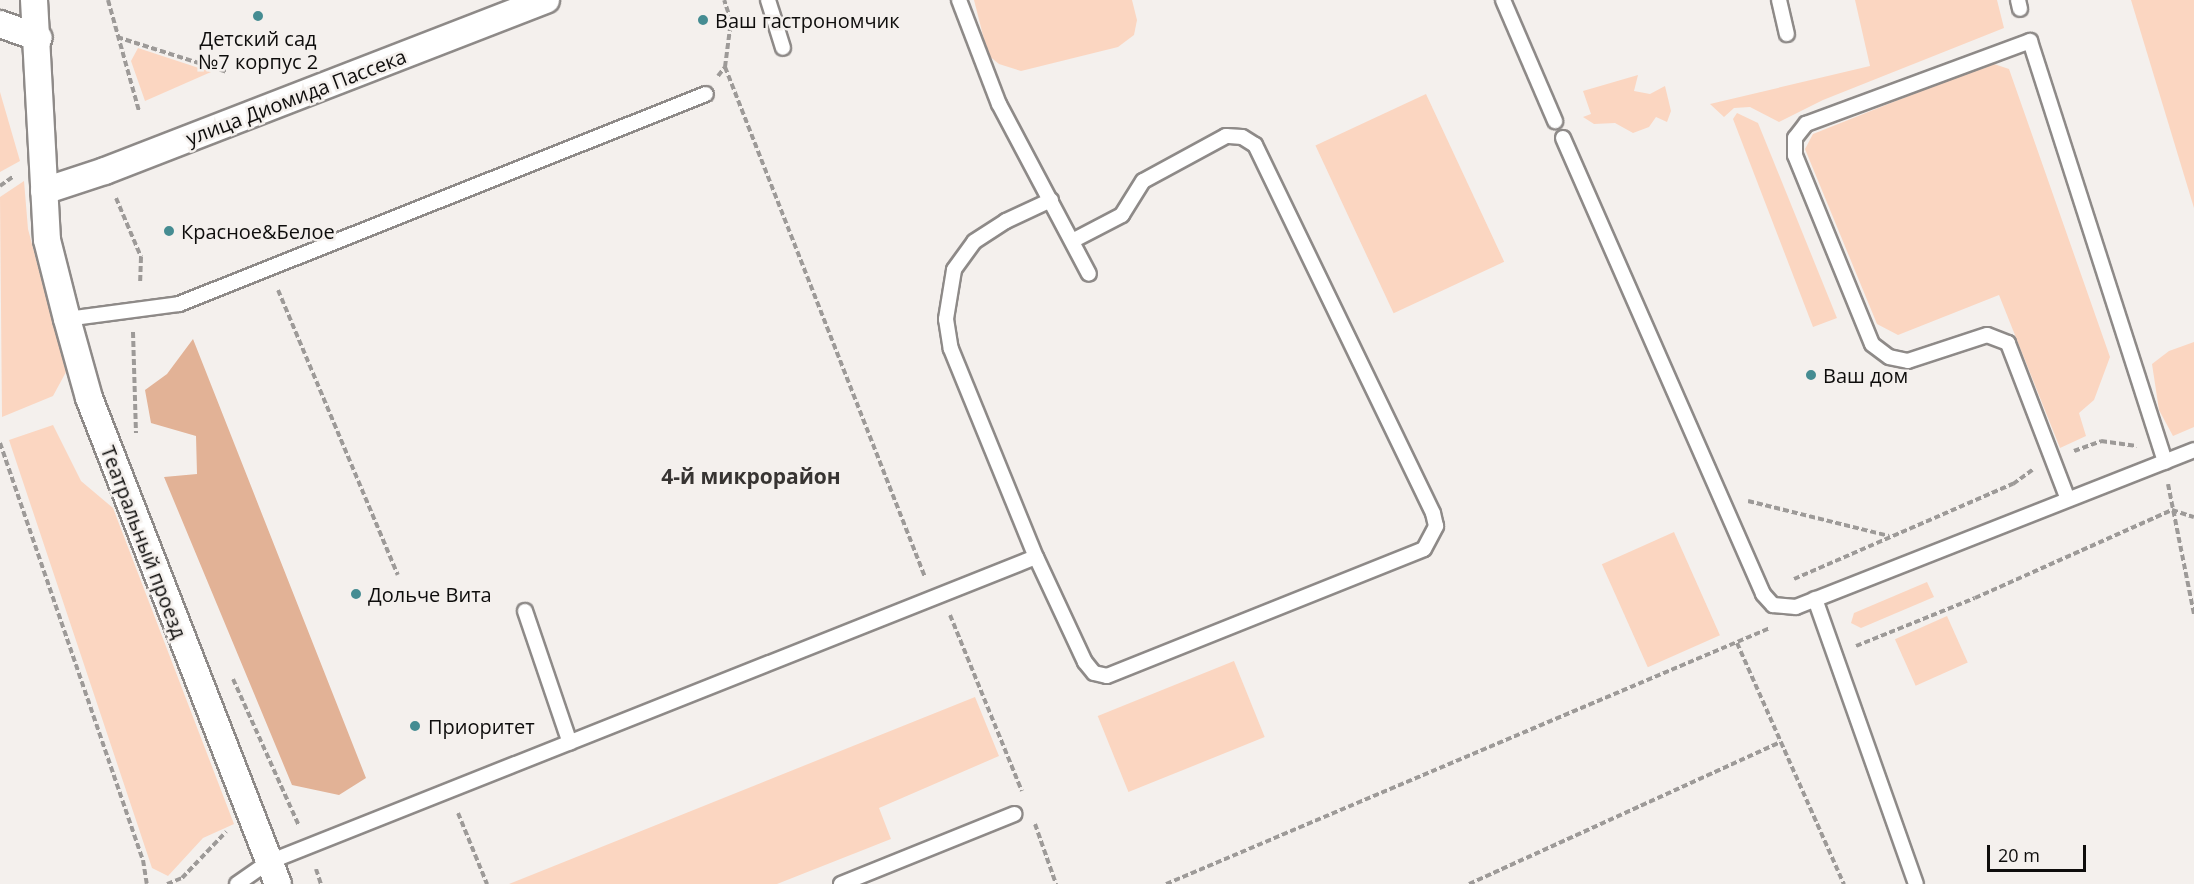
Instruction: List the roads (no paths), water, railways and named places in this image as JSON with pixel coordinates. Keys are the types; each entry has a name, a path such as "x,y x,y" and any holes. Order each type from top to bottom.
{"street":[{"path":"0,24 39,38 34,0"},
{"name":"улица Диомида Пассека","path":"44,191 105,171 546,0"},
{"name":"Театральный проезд","path":"39,38 47,240 89,398 273,873"}],"lane":[{"path":"768,0 783,48"},
{"path":"959,0 999,104 1089,274"},
{"path":"1503,0 1556,121"},
{"path":"1779,0 1787,34"},
{"path":"2067,497 2008,343 1987,335 1908,361 1888,357 1872,344 1795,155 1795,138 1806,124 2030,41 2165,462"},
{"path":"67,319 179,304 706,94"},
{"path":"1051,200 1006,221 974,242 954,270 946,319 951,350 1036,557 1085,662 1094,673 1107,676 1424,549 1436,526 1434,513 1255,145 1242,137 1226,136 1143,181 1122,215 1072,241"},
{"path":"1563,138 1763,594 1773,605 1784,608 1816,604 2067,497 2194,450"},
{"path":"237,884 273,873 448,790 934,600 1036,557"},
{"path":"1816,604 1916,884"},
{"path":"525,611 570,743"},
{"path":"841,884 1014,814"}],"place":[{"name":"Детский сад №7 корпус 2","path":"258,16"},
{"name":"Ваш гастрономчик","path":"703,20"},
{"name":"Красное&Белое","path":"169,231"},
{"name":"Ваш дом","path":"1811,375"},
{"name":"Дольче Вита","path":"356,594"},
{"name":"Приоритет","path":"415,726"}],"district":[{"name":"4-й микрорайон","path":"751,476"}]}
